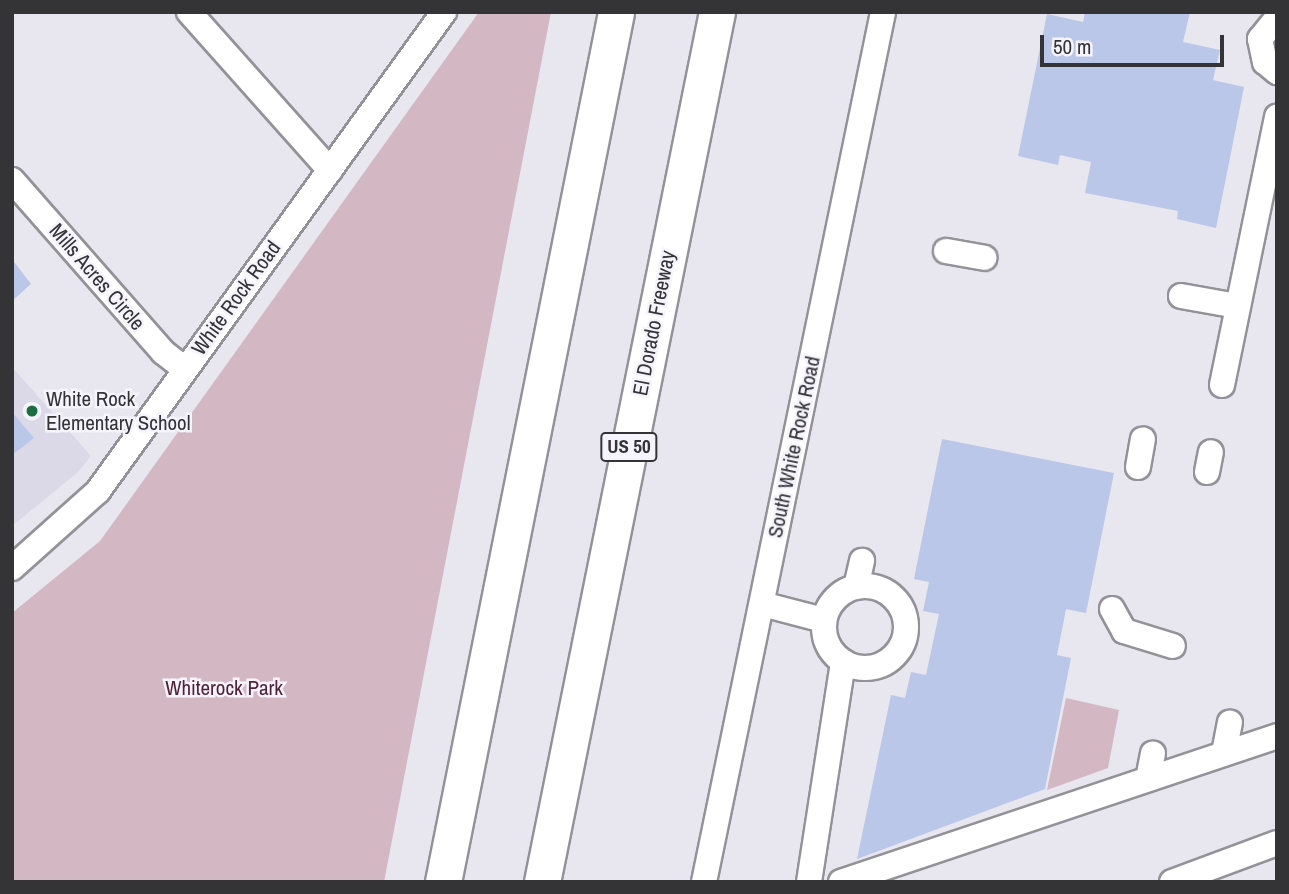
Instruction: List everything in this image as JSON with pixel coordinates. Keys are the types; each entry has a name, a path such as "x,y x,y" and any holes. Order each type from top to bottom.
{"highway":[{"path":"443,882 616,12"},
{"name":"El Dorado Freeway","path":"542,882 717,12"}],"street":[{"path":"189,12 330,170"},
{"name":"White Rock Road","path":"12,568 98,492 443,12"},
{"name":"South White Rock Road","path":"704,882 883,12"},
{"path":"1277,18 1260,39 1265,62 1277,72"},
{"path":"1222,385 1277,117"},
{"name":"Mills Acres Circle","path":"12,180 163,352 185,369"},
{"path":"946,251 984,258"},
{"path":"1181,296 1237,306"},
{"path":"1138,467 1143,439"},
{"path":"856,587 862,561"},
{"path":"856,587 887,592 906,618 906,634 900,649 882,664 858,668 843,663 831,651 824,620 841,593 856,587"},
{"path":"762,604 824,620"},
{"path":"1112,609 1124,631 1173,646"},
{"path":"809,882 843,663"},
{"path":"1224,753 1230,723"},
{"path":"841,882 1277,736"},
{"path":"1148,779 1153,754"},
{"path":"1172,882 1277,843"}],"shaded area":[{"name":"White Rock Elementary School","path":"12,367 91,456 78,472 12,526"}],"green space":[{"name":"Whiterock Park","path":"479,12 551,12 384,882 12,882 12,613 100,541"},
{"path":"1066,698 1119,710 1108,768 1047,790"}],"building":[{"path":"1085,12 1190,12 1183,42 1220,50 1213,80 1244,87 1216,228 1177,219 1178,211 1085,193 1091,162 1060,155 1058,165 1018,156 1047,14 1083,22"},
{"path":"12,259 31,284 12,301"},
{"path":"12,412 34,438 12,455"},
{"path":"942,439 1114,473 1086,613 1066,609 1057,655 1071,658 1045,789 857,859 891,695 905,698 911,672 926,675 939,614 923,611 929,582 914,579"}],"place":[{"name":"White Rock Elementary School","path":"32,411"}]}
